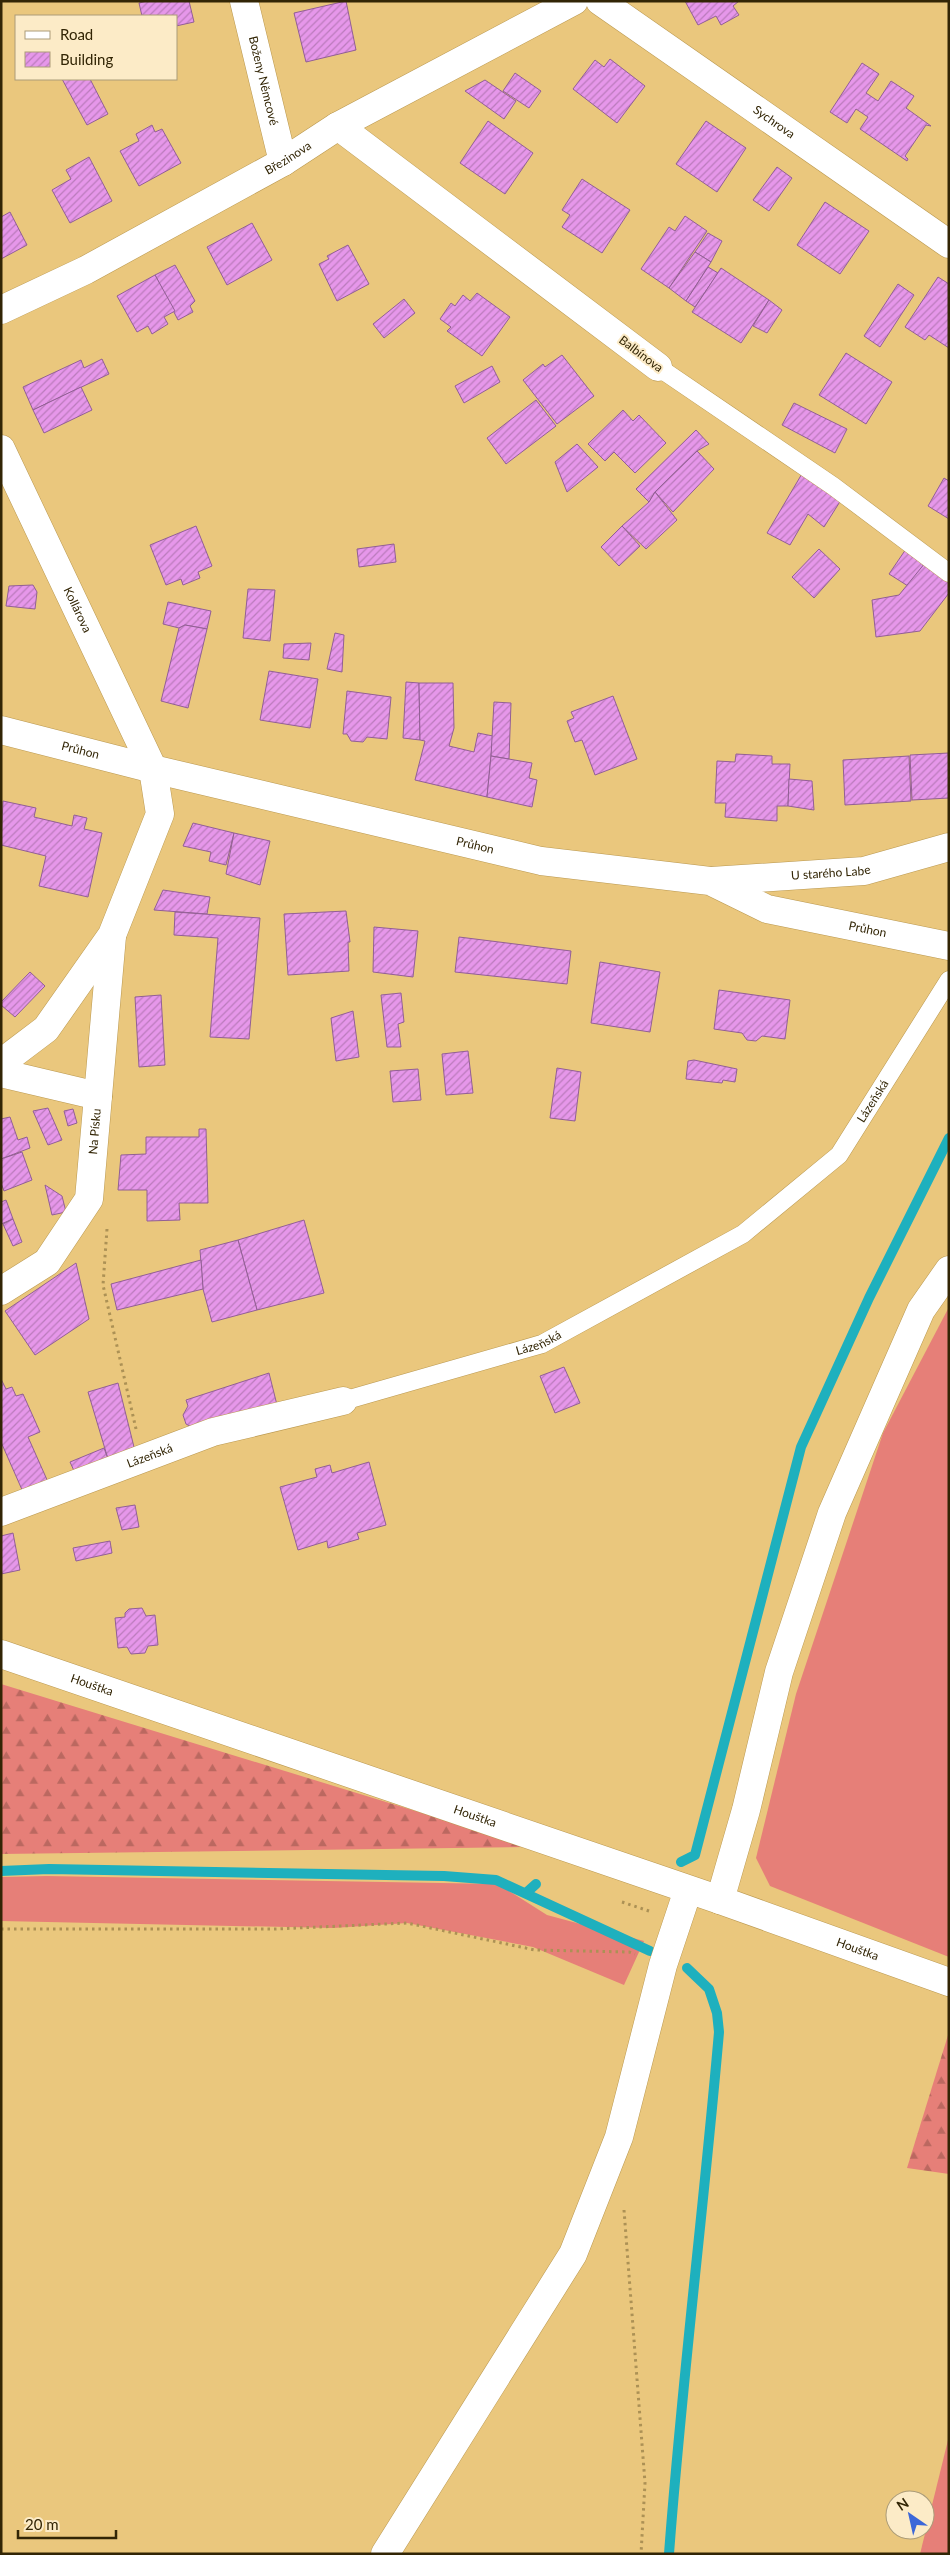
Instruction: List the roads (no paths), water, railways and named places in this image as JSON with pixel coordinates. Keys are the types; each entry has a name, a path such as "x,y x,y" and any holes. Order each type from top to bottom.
{"street":[{"name":"Boženy Němcové","path":"244,1 283,162"},
{"name":"Březinova","path":"1,310 86,270 283,162 338,126 574,1"},
{"name":"Sychrova","path":"600,1 949,244"},
{"name":"Balbínova","path":"338,126 658,367"},
{"name":"Kollárova","path":"1,449 153,769"},
{"name":"Průhon","path":"1,730 153,769 541,861 710,881 767,909 949,946"},
{"name":"Na Písku","path":"1,1063 46,1030 112,935 160,814 153,769"},
{"name":"U starého Labe","path":"710,881 864,870 949,847"},
{"name":"Na Písku","path":"1,1291 47,1262 89,1198 112,935"},
{"path":"1,1073 98,1096"},
{"path":"720,1900 746,1810 780,1672 832,1513 921,1310 949,1270"},
{"name":"Lázeňská","path":"1,1512 213,1432 343,1401"},
{"name":"Houštka","path":"1,1654 720,1900 949,1982"},
{"path":"385,2554 573,2254 619,2137 664,1965 688,1890"}],"lane":[{"name":"Balbínova","path":"658,367 833,486 949,573"},
{"name":"Lázeňská","path":"343,1401 542,1344 743,1234 839,1155 949,980"}],"waterway":[{"path":"681,1862 695,1855 801,1447 869,1298 949,1138"},
{"path":"1,1871 49,1869 444,1876 496,1880 650,1951"},
{"path":"526,1893 536,1884"},
{"path":"669,2554 680,2423 719,2032 717,2013 709,1989 687,1968"}]}
